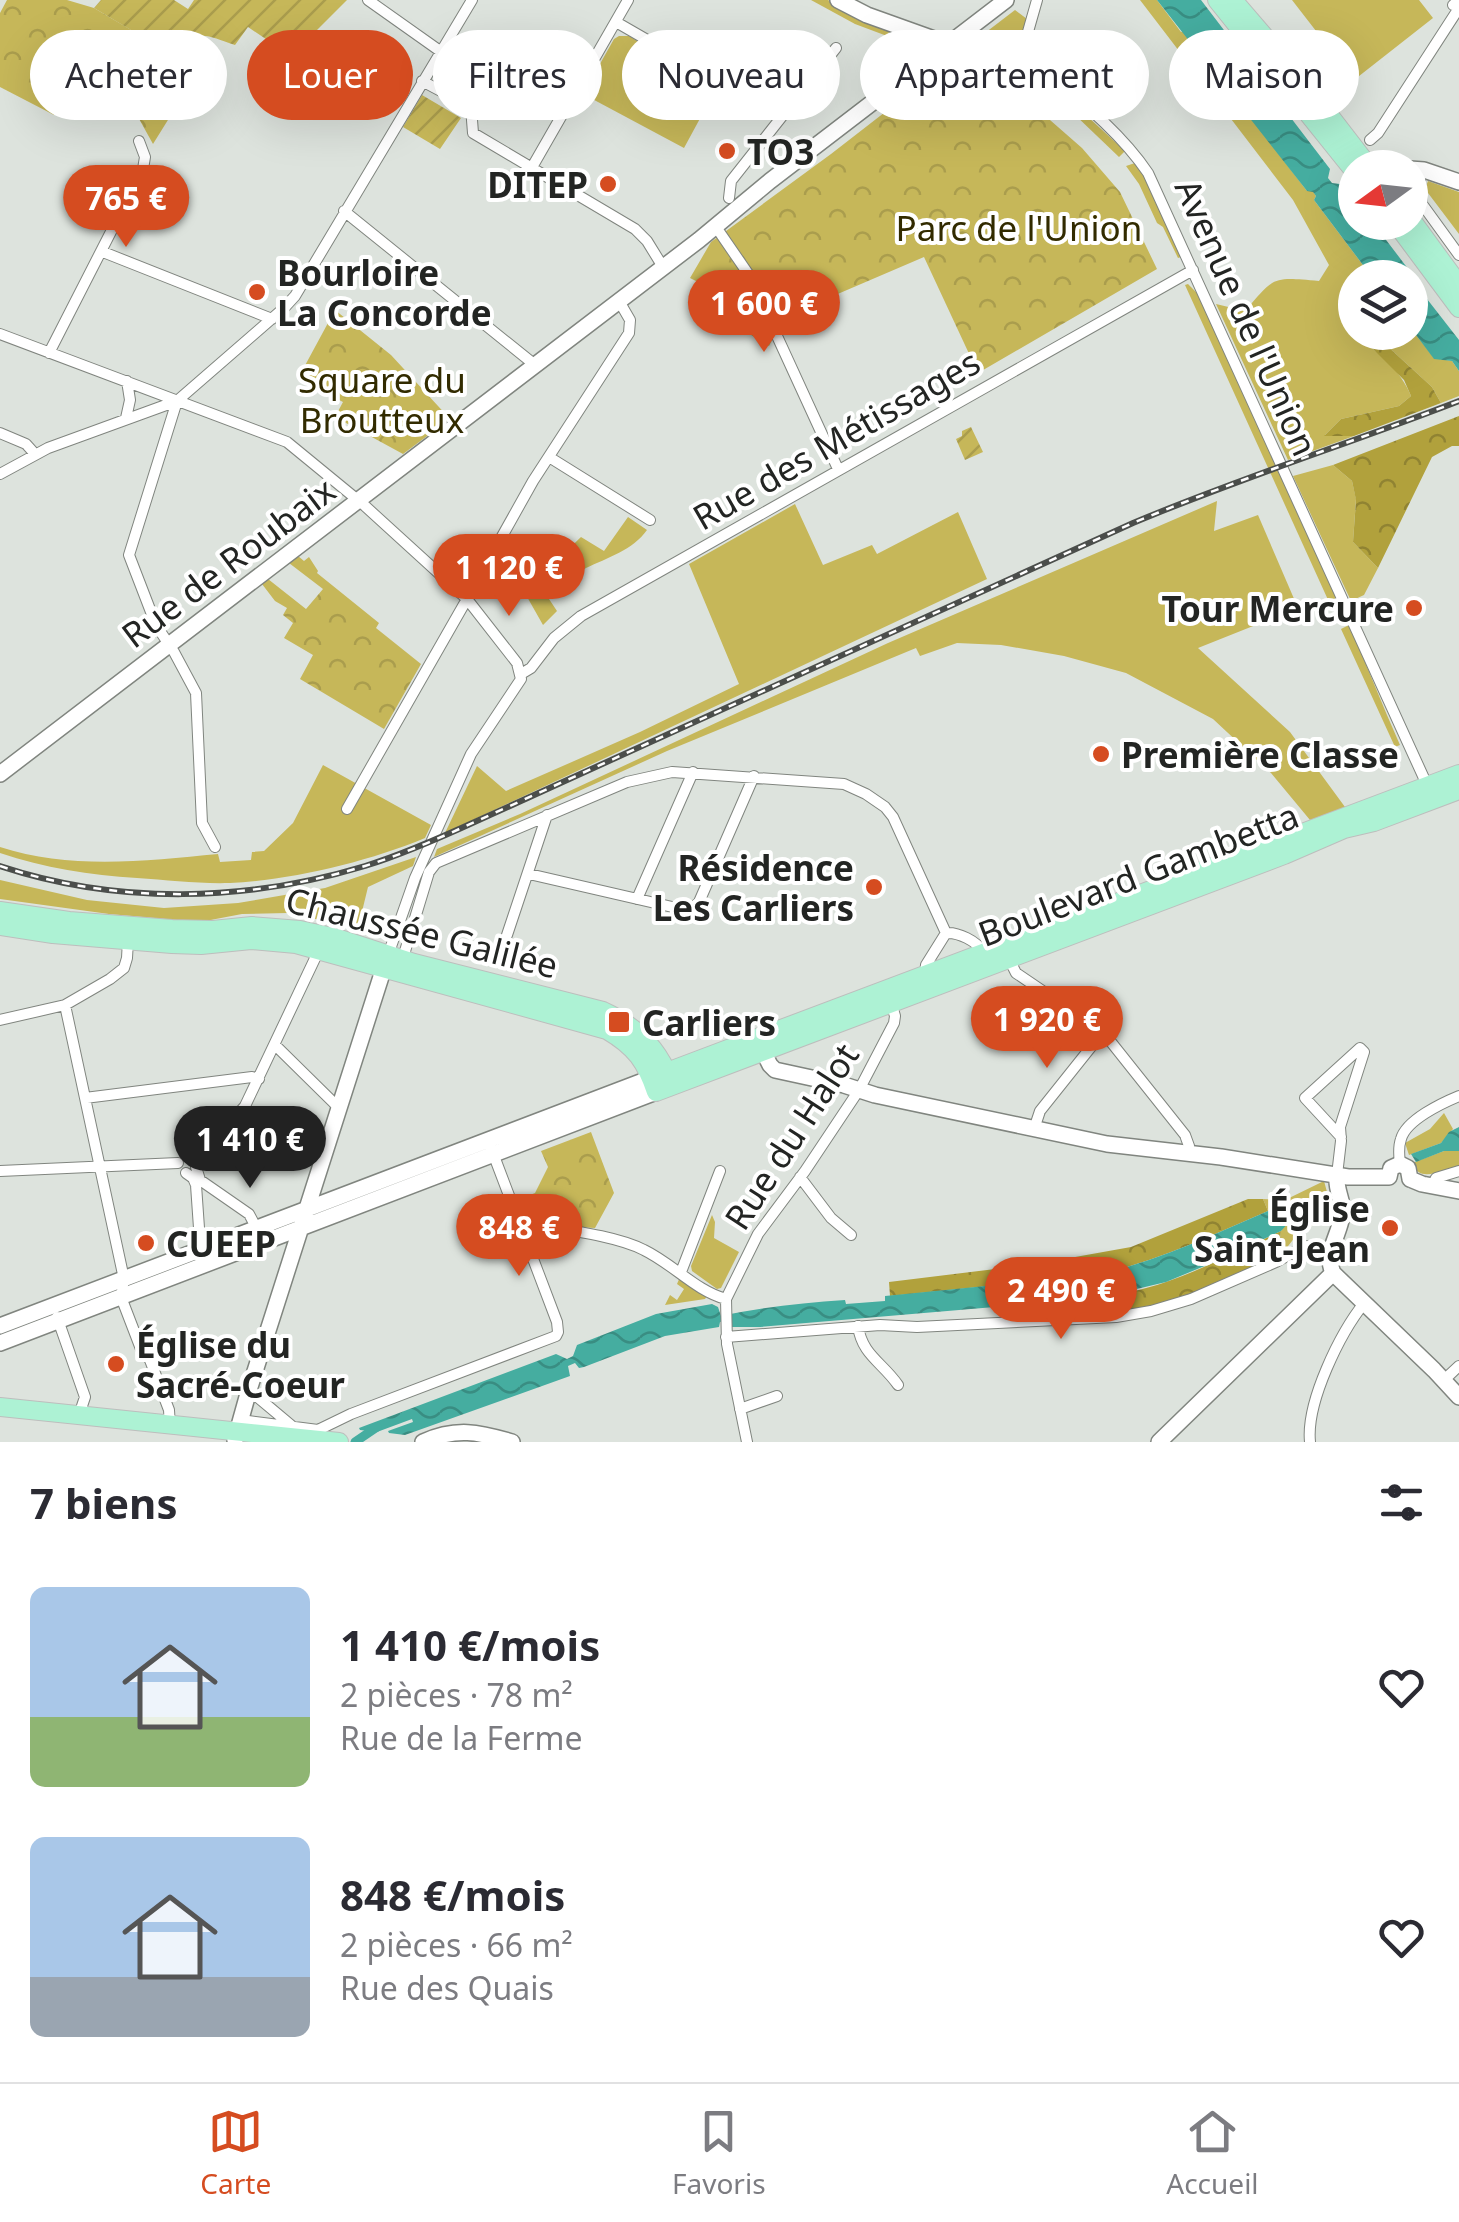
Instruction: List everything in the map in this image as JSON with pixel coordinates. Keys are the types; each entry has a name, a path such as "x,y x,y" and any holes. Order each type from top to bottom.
{"main road":[{"path":"1216,0 1338,151"},
{"path":"1233,0 1356,150"},
{"path":"1408,240 1459,308"},
{"path":"1426,240 1459,284"},
{"name":"Boulevard Gambetta","path":"662,1082 1006,951 1284,855 1344,829 1370,824 1459,774"},
{"name":"Boulevard Gambetta","path":"1430,793 1459,790"},
{"name":"Chaussée Galilée","path":"0,911 172,930 285,928 336,938 391,962"},
{"name":"Chaussée Galilée","path":"0,926 201,945 273,941 391,962 603,1011 641,1036 659,1056 662,1082"},
{"name":"Boulevard Gambetta","path":"889,996 925,974 982,952 1006,951"},
{"path":"0,1411 240,1436 340,1442"},
{"path":"78,1420 170,1426 240,1436"}],"street":[{"path":"368,0 433,46"},
{"path":"453,30 472,0"},
{"path":"531,169 628,0"},
{"name":"Avenue de l'Union","path":"838,0 910,30"},
{"name":"Rue de Roubaix","path":"966,30 1006,0"},
{"path":"1028,30 1037,0"},
{"path":"1370,140 1399,101 1455,6"},
{"path":"616,22 630,30"},
{"path":"0,474 34,454 177,401 272,319 292,299 433,63"},
{"path":"422,81 471,107 473,133 634,230 646,240 663,267"},
{"name":"Rue de Roubaix","path":"0,774 716,227 860,112"},
{"path":"730,198 731,182 779,120"},
{"name":"Avenue de l'Union","path":"1098,120 1132,151 1151,179 1430,793"},
{"path":"49,353 143,170 145,156 140,141"},
{"path":"1428,173 1459,182"},
{"path":"344,211 535,365"},
{"path":"1428,212 1459,255"},
{"path":"716,227 748,272 838,469"},
{"path":"102,252 272,319"},
{"name":"Rue des Métissages","path":"391,962 415,878 472,754 521,674 531,668 554,638 580,616 1193,270"},
{"path":"346,809 548,457 630,330 629,316 619,300"},
{"path":"0,334 287,442 467,599 517,663 521,674"},
{"path":"126,418 130,400 127,381"},
{"path":"177,401 128,550 149,609 196,693 202,823 215,847"},
{"path":"0,433 29,446 34,454"},
{"path":"548,457 650,520"},
{"path":"637,899 693,772"},
{"path":"491,1147 557,1322 557,1334 347,1415 318,1430 293,1427 240,1436 249,1390 339,1108 391,962 433,865 631,780 693,772 844,784 885,807 894,820 946,933"},
{"path":"529,874 684,910 696,905 754,776"},
{"path":"507,935 547,815"},
{"path":"946,933 977,945 982,952"},
{"path":"925,974 926,965 946,933"},
{"path":"0,1020 65,1005 121,972 128,940"},
{"path":"204,1249 191,1165 199,1144 242,1110 319,949"},
{"path":"1006,951 1018,974 1103,1032 1185,1134 1188,1153"},
{"name":"Rue du Halot","path":"747,1442 725,1325 726,1299 758,1234 859,1090 892,1027 895,1016 889,996"},
{"path":"65,1005 124,1280 121,1297 163,1394 170,1426"},
{"path":"1034,1129 1040,1111 1103,1032"},
{"path":"276,1045 339,1108"},
{"path":"759,1045 775,1070 1106,1144 1361,1178 1394,1170"},
{"path":"1340,1137 1305,1098 1360,1048 1364,1052 1340,1127 1340,1137 1336,1188 1343,1214 1329,1264 1333,1273 1459,1397"},
{"path":"1338,1066 1354,1082"},
{"path":"85,1098 259,1079"},
{"name":"Boulevard Gambetta","path":"0,1343 124,1280 662,1082"},
{"path":"1459,1096 1423,1115 1404,1131 1394,1170 1394,1184 1399,1186 1410,1179 1459,1191"},
{"name":"Boulevard Gambetta","path":"0,1326 121,1297 300,1228 491,1147"},
{"path":"0,1170 178,1163 183,1156 200,1180 250,1214 258,1229"},
{"path":"681,1272 720,1171"},
{"path":"1432,1186 1436,1178 1459,1171"},
{"path":"800,1176 834,1221 851,1235"},
{"path":"197,1206 199,1199 208,1194 219,1195"},
{"path":"520,1222 631,1244 681,1272 710,1294 726,1299"},
{"path":"725,1325 918,1327 1062,1322 1141,1313 1218,1288 1300,1248 1331,1251"},
{"path":"1159,1442 1333,1273"},
{"path":"1310,1442 1311,1416 1322,1384 1342,1334 1364,1302"},
{"path":"56,1313 86,1401 78,1420"},
{"path":"858,1326 862,1346 898,1385"},
{"path":"1444,1380 1459,1366"},
{"path":"249,1390 293,1427"},
{"path":"740,1408 777,1396"},
{"path":"428,1440 457,1431 512,1442"}],"green space":[{"path":"7,0 67,0 94,8 131,30 30,30 30,103 0,87 0,13"},
{"path":"101,0 174,0 188,9 194,0 347,0 317,30 248,27 235,45 227,42 227,30 131,30 94,8"},
{"path":"811,0 828,0 898,30 871,30"},
{"path":"1140,0 1157,0 1180,30 1169,30 1169,38"},
{"path":"1292,0 1419,0 1433,18 1359,76 1359,30 1315,30"},
{"path":"1015,10 1027,19 1024,30 989,30"},
{"path":"622,36 622,115 602,104 602,60 614,39"},
{"path":"422,95 433,101 433,120 460,120 440,149 403,127 407,120 413,120 413,110"},
{"path":"140,120 168,120 153,144"},
{"path":"632,120 699,120 684,148"},
{"name":"Parc de l'Union","path":"875,120 1050,120 1082,148 1120,192 1157,269 978,373 924,257 784,317 769,346 740,328 745,306 690,278 711,242"},
{"path":"1080,120 1091,120 1125,151 1119,157"},
{"path":"1232,120 1252,120 1307,191 1312,190 1314,200 1338,232 1338,240 1344,240 1359,260 1338,260 1338,350 1374,350 1401,378 1411,396 1399,406 1341,419 1325,435 1354,436 1288,460 1216,304 1245,311 1276,281 1319,281 1329,265 1293,200"},
{"path":"1135,163 1181,257 1178,258 1126,166"},
{"path":"1428,181 1459,192 1459,234 1428,193"},
{"path":"1185,285 1198,294 1337,597 1329,602"},
{"name":"Square du Broutteux","path":"335,310 391,355 450,419 403,454 335,417 343,402 310,385 302,371"},
{"path":"1374,350 1392,350 1432,387 1441,403 1354,436 1324,436 1341,419 1399,406 1411,396 1404,380"},
{"path":"1392,350 1428,350 1434,358 1452,361 1459,371 1459,396 1441,403 1432,387"},
{"path":"1459,416 1459,446 1432,457 1378,568 1353,542 1356,500 1352,481 1333,465"},
{"path":"971,427 983,452 965,460 956,439"},
{"path":"1333,465 1352,481 1356,499 1353,542 1378,568 1364,595 1351,601 1293,476"},
{"path":"1217,501 1214,531 1258,515 1298,608 1198,648 1290,732 1345,807 1310,820 1271,773 1213,719 1126,673 1064,656 1001,645 957,643 920,656 916,648 667,751 434,857 437,849 888,643"},
{"path":"795,504 823,565 872,545 877,554 958,512 987,579 445,833 477,766 506,791 739,684 689,564"},
{"path":"628,517 647,530 627,548 586,568 547,596 557,611 543,625 526,595 546,560 553,564 581,537 604,551"},
{"path":"298,556 304,561 309,557 317,573 379,623 376,628 421,664 384,729 300,679 313,655 284,638 293,623 283,615 287,608 275,601 262,584 268,579 306,609 323,589 289,563"},
{"path":"1349,625 1400,745 1395,747 1341,629"},
{"path":"323,765 431,825 425,838 329,868 230,883 85,873 0,853 0,847 81,861 218,854 220,862 251,860 252,852 264,851 293,823"},
{"path":"416,857 413,866 368,887 358,928 287,913 242,914 200,922 0,899 0,880 87,900 164,908 238,903 325,888"},
{"path":"1444,1113 1453,1129 1441,1143 1409,1155 1405,1143 1430,1129"},
{"path":"591,1132 614,1193 595,1228 556,1226 557,1216 536,1214 530,1195 535,1193 548,1167 541,1151"},
{"path":"1444,1151 1459,1151 1459,1167 1426,1174 1416,1170 1412,1163"},
{"path":"1324,1181 1327,1192 1282,1212 1268,1211 1263,1199 1285,1200"},
{"path":"1248,1199 1263,1199 1268,1211 1118,1270 890,1296 889,1282 1036,1264 1131,1247"},
{"path":"1333,1200 1336,1214 1299,1232 1278,1259 1285,1224"},
{"path":"712,1215 714,1238 739,1252 717,1289 692,1271 691,1266"},
{"path":"1281,1231 1278,1259 1209,1289 1137,1311 1013,1321 1012,1305 1147,1288 1196,1271"},
{"path":"680,1277 707,1296 705,1299 665,1305 670,1295 677,1300 684,1289 677,1284"}],"water":[{"path":"1157,0 1201,0 1224,30 1181,30"},
{"path":"1251,120 1293,120 1330,169 1328,178 1338,184 1338,232 1314,200 1313,192 1307,191"},
{"path":"1344,240 1386,240 1401,260 1359,260"},
{"path":"1428,300 1459,340 1459,371 1452,361 1434,359 1427,350"},
{"path":"1459,1127 1459,1151 1444,1151 1416,1162 1411,1154 1441,1143"},
{"path":"1327,1192 1331,1202 1291,1220 1281,1231 1166,1282 1099,1298 760,1327 730,1327 726,1321 720,1322 719,1327 665,1336 584,1367 575,1363 568,1366 570,1376 405,1435 388,1431 413,1422 412,1419 377,1432 359,1428 556,1354 567,1359 573,1356 577,1345 656,1314 712,1304 721,1316 798,1304 885,1301 885,1296 1096,1275 1162,1255 1268,1211 1282,1212"}],"waterway":[{"path":"355,1442 377,1427"}],"railway":[{"path":"0,866 90,888 182,894 274,887 365,866 451,833 1133,523 1459,401"}],"place":[{"name":"TO3","path":"727,151"},
{"name":"DITEP","path":"608,184"},
{"name":"Bourloire La Concorde","path":"257,292"},
{"name":"Tour Mercure","path":"1414,608"},
{"name":"Première Classe","path":"1101,754"},
{"name":"Résidence Les Carliers","path":"874,887"},
{"name":"Carliers","path":"619,1022"},
{"name":"Église Saint-Jean","path":"1390,1228"},
{"name":"CUEEP","path":"146,1243"},
{"name":"Église du Sacré-Coeur","path":"116,1364"}]}
